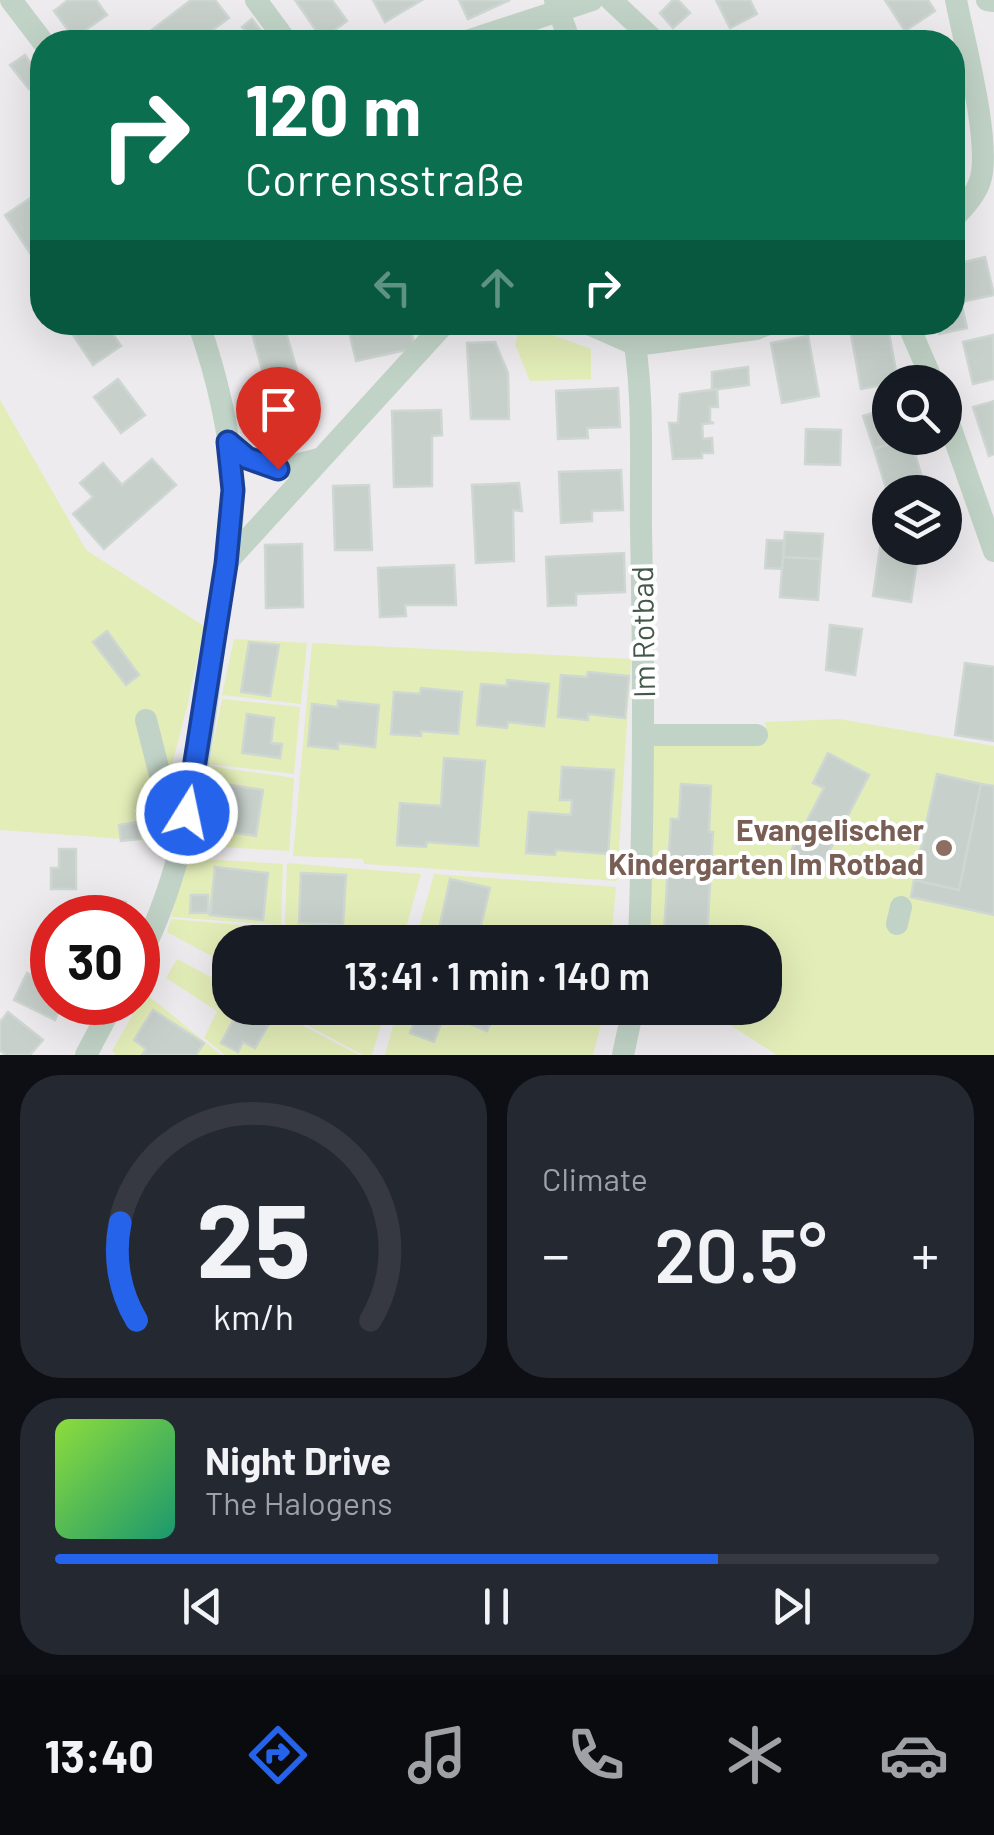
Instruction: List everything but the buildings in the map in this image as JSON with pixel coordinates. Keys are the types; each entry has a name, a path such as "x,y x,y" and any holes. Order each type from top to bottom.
{"street":[{"path":"11,0 34,30"},
{"path":"256,0 278,30"},
{"path":"495,30 558,6 592,0"},
{"path":"611,0 643,30"},
{"path":"956,0 962,30"},
{"path":"558,6 566,30"},
{"path":"965,49 982,141 981,179 965,208"},
{"path":"160,907 187,813 226,564 233,490 228,442 201,335"},
{"path":"226,564 434,335"},
{"name":"Im Rotbad","path":"633,335 646,735 640,925"},
{"path":"912,335 925,365"},
{"path":"228,442 247,458 278,469 325,457"},
{"path":"960,455 994,550"},
{"path":"146,720 167,803 187,813"},
{"path":"646,735 757,734"},
{"path":"86,1055 102,1025"},
{"path":"624,1055 629,1025"}],"green space":[{"path":"518,335 552,335 591,349 591,379 530,381 515,344"},
{"path":"0,400 86,550 204,626 152,841 0,830"},
{"path":"234,639 307,643 301,704 222,695"},
{"path":"312,643 631,659 617,881 293,856"},
{"path":"222,699 300,707 294,774 209,764"},
{"path":"839,719 994,746 994,1055 777,1055 730,1025 782,1025 782,925 639,925 645,735 767,736 765,722"},
{"path":"209,766 294,778 289,851 190,845"},
{"path":"187,858 283,864 281,925 171,917"},
{"path":"287,863 421,874 407,925 285,925"},
{"path":"434,874 616,887 613,925 420,925"},
{"path":"171,919 241,925 212,925 212,956 167,932"},
{"path":"177,959 212,977 212,1008 166,978"},
{"path":"160,1005 221,1055 116,1055 112,1051 127,1025 160,1025"},
{"path":"212,1021 212,1025 302,1025 359,1055 225,1055 204,1038"},
{"path":"307,1025 381,1025 372,1055 363,1055"},
{"path":"393,1025 601,1025 593,1055 385,1055"}],"place":[{"name":"Evangelischer Kindergarten Im Rotbad","path":"944,848"}],"route":[{"path":"187,813 226,564 233,490 228,442 247,458 278,469"}]}
